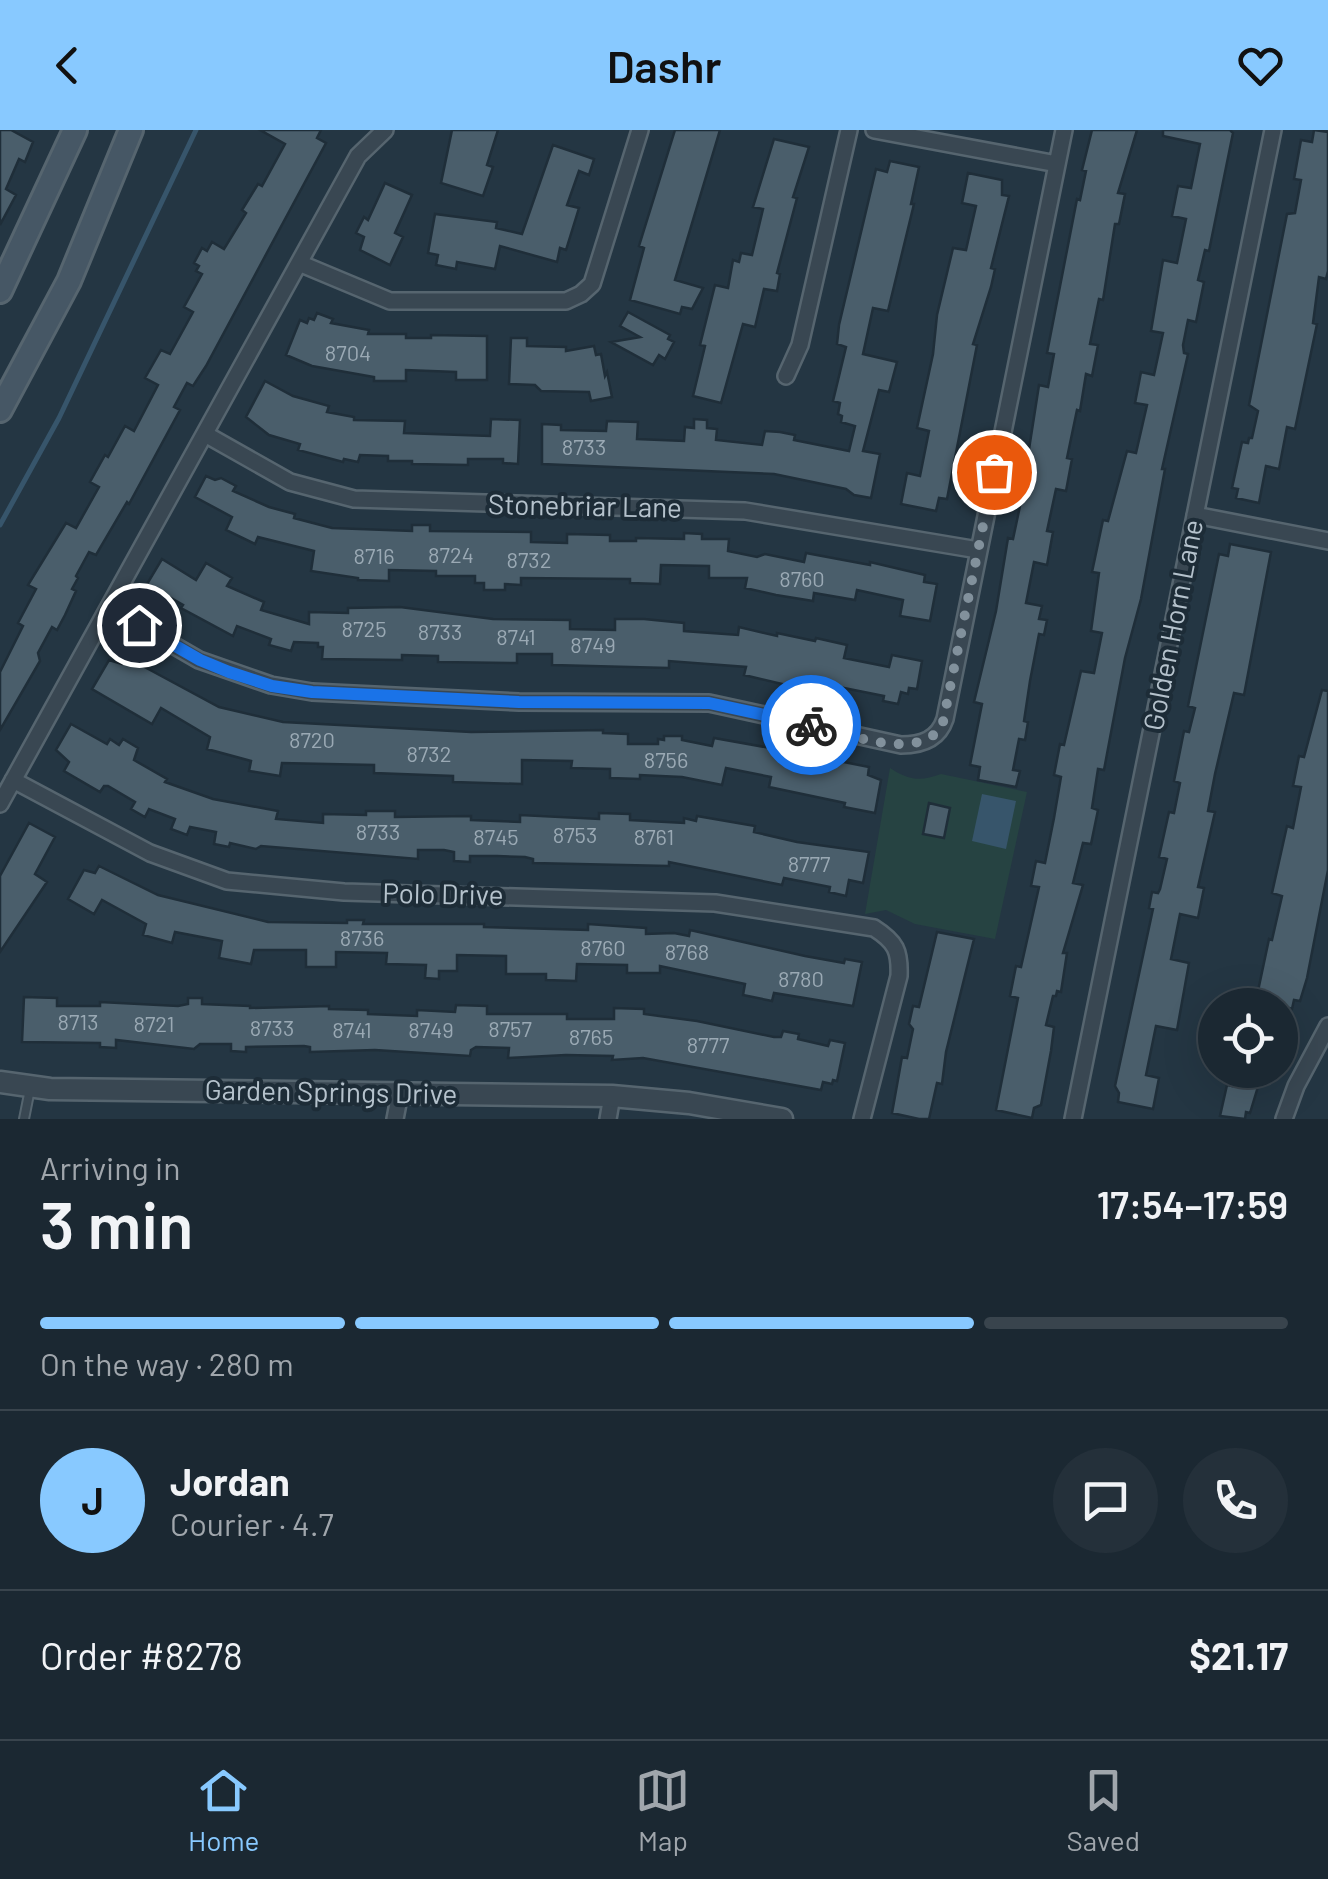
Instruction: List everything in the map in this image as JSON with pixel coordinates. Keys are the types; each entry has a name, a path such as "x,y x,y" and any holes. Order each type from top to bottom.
{"main road":[{"path":"0,291 75,130"},
{"path":"0,410 68,281 132,130"}],"street":[{"path":"0,804 358,156 386,130"},
{"path":"299,263 390,301 566,301 592,284 640,130"},
{"path":"786,376 800,346 849,130"},
{"path":"874,130 1057,164"},
{"path":"109,608 200,660 272,686 312,692 519,702 709,703 901,745 923,743 935,736 945,719 1064,130"},
{"name":"Golden Horn Lane","path":"1073,1119 1272,130"},
{"name":"Stonebriar Lane","path":"205,434 290,482 331,496 745,511 978,550"},
{"path":"1195,516 1328,541"},
{"name":"Polo Drive","path":"13,780 150,853 227,882 344,892 715,904 874,928 892,939 900,953 899,976 862,1119"},
{"path":"1284,1119 1296,1086 1328,1026"},
{"name":"Garden Springs Drive","path":"0,1082 30,1086 612,1096 689,1103 782,1119"},
{"path":"395,1119 400,1092"},
{"path":"608,1119 612,1096"}],"lane":[{"path":"24,1119 30,1086"}],"green space":[{"path":"890,768 914,779 941,774 1027,792 995,939 915,924 886,910 865,914"}],"water":[{"path":"982,794 1016,801 1006,849 972,841"}],"building":[{"path":"0,130 11,130 33,142 25,162 19,159 6,189 16,195 0,225"},
{"path":"260,130 321,130 317,138 326,143 206,366 193,386 187,383 174,407 180,410 129,504 96,555 89,552 76,576 72,589 76,591 65,615 57,630 52,627 38,653 40,661 0,730 0,672 36,589 28,585 66,523 76,528 99,487 90,482 105,455 108,457 125,426 134,431 158,385 145,378 161,350 170,354 193,312 184,307 202,274 196,271 199,266 194,263 202,248 207,251 212,242 224,249 246,213 242,210 258,184 262,186 285,144"},
{"path":"452,130 498,130 487,165 493,167 483,196 441,183"},
{"path":"675,130 720,130 675,280 703,288 692,309 682,307 680,314 630,300 644,248 639,246"},
{"path":"1092,130 1137,130 1118,193 1125,194 1090,344 1098,345 1092,376 1086,374 1067,458 1072,459 1066,491 1056,489 1047,531 1053,532 1047,565 1034,562 1026,603 1042,606 1039,619 1047,620 1044,635 1039,634 1030,681 1025,740 1019,739 1013,770 1020,771 1016,787 978,780 980,767 970,765 982,704 974,702 996,611 1008,538 1013,539 1020,506 1016,501 1023,462 1027,462 1039,385 1048,387 1054,354 1047,353"},
{"path":"1163,130 1233,133 1209,251 1205,250 1198,280 1204,282 1196,322 1188,320 1183,345 1184,353 1188,354 1162,469 1141,599 1125,658 1104,770 1098,769 1092,808 1098,810 1091,844 1083,843 1073,883 1083,885 1063,953 1067,953 1061,992 1053,996 1046,1025 1054,1027 1051,1051 1041,1105 1034,1108 1032,1118 996,1110 1018,998 1010,996 1016,966 1021,967 1039,887 1031,886 1036,861 1045,863 1054,818 1061,777 1054,775 1060,744 1064,745 1081,671 1094,673 1102,633 1091,631 1099,573 1092,572 1103,520 1108,521 1127,451 1136,453 1147,405 1135,403 1141,372 1154,375 1163,333 1151,331 1163,260 1177,263 1186,219 1172,216 1178,186 1191,188 1200,144 1163,136"},
{"path":"1314,130 1328,132 1328,271 1326,279 1319,277 1313,323 1317,324 1295,429 1287,427 1279,469 1266,466 1259,503 1236,498 1238,489 1232,488 1242,442 1248,443 1252,438 1258,411 1249,405 1287,214 1295,213 1301,180 1294,179 1301,140 1312,142"},
{"path":"774,139 809,147 793,197 797,198 777,273 777,291 764,289 755,327 743,324 721,403 693,396 705,346 700,345 715,285 728,288 733,260 739,262 741,253 752,255 763,209 753,207"},
{"path":"553,145 594,159 589,175 579,171 567,205 579,208 566,250 560,248 557,262 500,246 495,269 457,262 456,269 436,265 438,255 428,253 435,214 497,222 496,228 522,234"},
{"path":"890,161 919,167 888,311 873,308 863,354 897,362 889,392 879,390 863,451 880,454 871,498 774,474 542,464 542,424 561,425 561,430 606,431 607,421 638,422 637,439 684,441 685,427 694,428 694,419 707,420 707,428 717,429 716,440 762,445 765,431 780,432 795,435 794,440 849,451 855,426 841,422 840,403 833,401 846,347 837,344 839,325 876,169 887,172"},
{"path":"968,173 1002,180 1002,195 1009,196 991,268 995,269 991,287 973,344 977,345 947,499 939,498 936,511 901,504 907,473 920,476 929,431 917,428 953,248 966,250 976,206 962,203"},
{"path":"385,183 412,195 395,233 403,237 390,265 360,250 364,237 356,233 364,217 368,220"},
{"path":"628,312 670,335 668,339 674,342 665,359 659,355 653,365 611,342 640,337 620,326"},
{"path":"317,313 333,319 331,323 369,330 368,334 406,334 406,338 487,336 487,380 456,380 456,372 406,370 406,381 374,381 374,377 312,366 286,355 300,320 307,323"},
{"path":"511,338 527,338 527,346 566,347 566,351 594,346 596,355 601,354 612,397 591,401 589,392 541,391 535,385 509,384"},
{"path":"265,381 293,396 329,406 327,412 354,420 405,421 404,433 490,436 491,419 520,420 518,464 503,463 503,459 468,459 468,465 412,464 388,461 388,456 360,455 358,462 343,462 298,450 300,444 269,435 246,417"},
{"path":"206,476 221,478 236,486 233,491 295,514 294,518 332,528 412,531 412,525 430,525 430,531 531,532 531,542 567,543 567,534 610,535 610,541 636,541 684,539 684,533 702,534 702,539 729,539 728,551 804,562 806,553 870,562 925,575 924,582 937,584 930,621 900,616 903,600 857,590 855,600 814,593 813,601 776,595 745,588 747,578 709,578 709,566 661,565 660,584 630,583 630,579 521,578 521,585 505,584 505,590 484,590 484,583 475,583 475,576 389,570 389,581 358,580 311,571 314,551 258,537 255,544 226,530 232,517 195,497"},
{"path":"1230,544 1271,552 1244,695 1234,693 1215,774 1208,811 1215,812 1198,887 1204,888 1198,918 1180,914 1171,959 1189,963 1177,1030 1156,1026 1146,1075 1159,1078 1153,1109 1118,1102 1115,1086 1153,909 1149,908 1152,892 1158,893 1160,889 1167,859 1159,857 1180,783 1174,781 1184,731 1189,732 1195,708 1188,706 1219,554 1228,556"},
{"path":"162,559 196,580 206,563 232,578 227,586 264,602 261,610 309,624 309,612 348,613 348,608 400,607 493,619 570,620 570,629 615,630 615,619 644,619 684,623 684,631 738,635 739,627 777,636 815,641 816,638 847,645 844,658 889,667 892,655 922,661 917,689 909,688 908,694 901,692 898,704 883,701 884,696 824,684 797,680 795,687 744,675 746,667 669,661 669,668 552,665 552,654 517,654 517,663 438,662 438,656 402,655 402,660 322,659 323,647 318,647 318,643 294,642 291,651 269,645 271,639 237,626 233,636 181,608 183,605 147,584"},
{"path":"126,657 219,707 283,722 471,732 603,730 628,734 628,744 658,744 664,736 682,736 682,740 712,746 714,738 776,749 777,745 789,747 793,752 869,767 868,775 881,780 875,813 769,787 771,777 726,768 722,785 682,777 610,778 610,769 571,768 572,761 522,760 522,784 453,782 453,776 374,773 374,765 282,763 280,776 249,771 251,761 207,749 210,737 161,708 152,724 92,689 109,660 122,664"},
{"path":"1322,690 1328,691 1328,870 1300,1001 1298,988 1259,988 1282,896 1272,893 1287,826 1293,828 1301,787 1293,786 1299,756 1304,757"},
{"path":"71,724 107,744 110,739 119,745 123,739 138,748 134,760 167,779 165,782 213,799 278,811 276,819 323,823 323,814 366,815 366,811 395,811 395,817 471,816 471,820 520,822 520,815 599,819 599,813 630,814 630,820 684,823 684,818 696,821 697,816 755,826 754,832 797,842 869,852 863,883 849,880 846,896 829,892 830,887 784,878 782,885 669,862 669,866 533,863 533,859 525,857 470,856 470,862 454,861 454,852 444,850 418,850 418,859 261,846 256,849 230,843 229,847 214,844 216,832 190,827 187,835 171,829 175,819 149,809 145,817 131,809 135,802 108,786 100,792 64,771 69,762 56,750"},
{"path":"929,803 950,808 944,838 923,834"},
{"path":"29,823 55,837 35,874 47,882 0,952 0,876"},
{"path":"99,866 158,895 268,922 364,920 363,924 484,924 588,930 588,924 646,928 646,934 689,936 690,930 805,956 862,962 853,1006 774,993 772,1001 743,995 745,984 660,966 660,973 627,973 627,965 577,964 576,981 546,980 546,974 506,974 506,956 457,955 457,971 439,971 439,979 425,978 426,965 386,964 387,953 336,952 336,967 306,967 306,950 254,950 251,964 219,958 222,941 175,932 172,943 143,935 146,924 102,900 94,914 68,899 84,870 95,873"},
{"path":"937,932 974,939 942,1084 937,1083 929,1119 919,1119 892,1113 902,1057 907,1058 913,1029 909,1024 913,1006 919,1007"},
{"path":"24,997 57,998 57,1006 100,1006 100,1002 178,1006 188,1004 188,998 202,998 202,1004 250,1008 329,1006 368,1010 368,1014 417,1016 417,1010 455,1012 456,1005 487,1006 487,1014 567,1014 567,1019 614,1019 614,1008 644,1009 644,1014 774,1037 781,1037 783,1031 828,1046 830,1040 845,1043 837,1081 823,1082 821,1090 643,1058 508,1058 509,1048 476,1047 470,1056 375,1050 310,1052 310,1047 304,1046 246,1047 246,1052 231,1051 231,1044 200,1044 194,1049 116,1040 116,1048 100,1047 100,1043 22,1042"},
{"path":"1226,1088 1258,1088 1245,1119 1220,1116"}],"waterway":[{"path":"0,525 59,418 196,130"}],"way so far":[{"path":"811,725 901,745 923,743 942,727 994,472"}],"route":[{"path":"139,625 229,672 272,686 312,692 519,702 709,703 811,725"}]}
